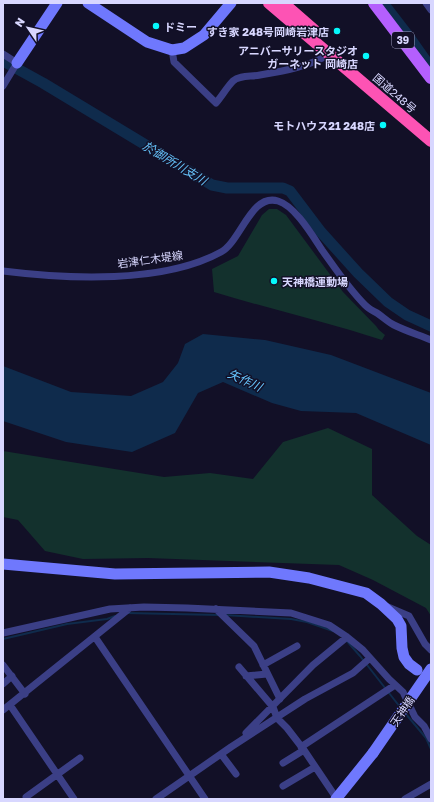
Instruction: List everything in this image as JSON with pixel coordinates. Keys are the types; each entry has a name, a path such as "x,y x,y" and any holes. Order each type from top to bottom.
{"highway":[{"name":"国道248号","path":"269,3 431,141"},
{"name":"国道248号","path":"283,3 431,132"}],"main road":[{"name":"39","path":"374,3 431,78"}],"street":[{"path":"3,86 57,3"},
{"path":"88,3 147,42 172,50 184,48 204,35 231,3"},
{"path":"426,3 431,10"},
{"path":"172,50 174,62 216,103 234,81 241,78 301,67 330,54"},
{"path":"3,54 18,63"},
{"name":"岩津仁木堤線","path":"3,271 42,276 85,277 152,272 183,267 222,251 232,241 257,205 268,200 278,201 297,215 341,276 365,306 394,325 431,340"},
{"path":"3,564 115,574 269,572 309,578 353,589 366,593 381,604 397,619 401,626 404,657 408,664 417,670"},
{"path":"381,604 409,616 425,644 431,650"},
{"path":"3,710 25,694 130,608"},
{"path":"3,633 110,609 216,609 291,613 319,621 329,626 347,637 363,650 395,685 404,692 415,717 424,726 431,739"},
{"path":"216,609 254,646 280,699"},
{"path":"95,637 205,799"},
{"path":"231,747 273,707 313,665 347,637"},
{"path":"263,665 297,646"},
{"path":"156,799 231,747 305,699 353,673 370,658"},
{"path":"3,665 25,694"},
{"path":"239,667 273,707 277,718 303,749 337,799"},
{"path":"246,676 267,674"},
{"path":"3,684 12,676"},
{"name":"天神橋","path":"337,799 431,676"},
{"path":"283,763 395,685"},
{"path":"10,705 74,799"},
{"path":"221,754 236,774"},
{"path":"27,799 26,797 80,758"},
{"path":"283,786 315,767"},
{"path":"405,799 431,784"}],"green space":[{"name":"天神橋運動場","path":"269,209 277,209 286,215 343,292 385,335 382,340 214,292 212,269 238,256 262,215"},
{"path":"328,428 372,449 372,495 417,536 431,545 431,616 426,608 373,580 339,565 148,558 83,559 45,551 18,520 3,517 3,451 164,477 210,473 253,479 283,442"}],"water":[{"name":"矢作川","path":"203,334 265,340 331,355 431,393 431,445 356,413 301,411 272,403 223,382 198,393 175,433 132,452 66,442 3,421 3,366 71,392 131,396 163,382 178,363 185,344"}],"waterway":[{"path":"383,3 431,68"},
{"name":"於御所川支川","path":"3,61 43,83 212,185 227,188 283,188 290,191 321,232 358,273 388,302 407,315 431,326"},
{"path":"127,613 219,615"},
{"path":"225,615 291,619 307,622 333,631"},
{"path":"3,639 67,624 107,619 115,616"},
{"path":"346,640 400,707"},
{"path":"405,713 426,738 431,749"}],"place":[{"name":"ドミー","path":"156,26"},
{"name":"すき家 248号岡崎岩津店","path":"337,31"},
{"name":"アニバーサリースタジオ ガーネット 岡崎店","path":"366,56"},
{"name":"モトハウス21 248店","path":"383,125"},
{"name":"天神橋運動場","path":"274,281"}]}
